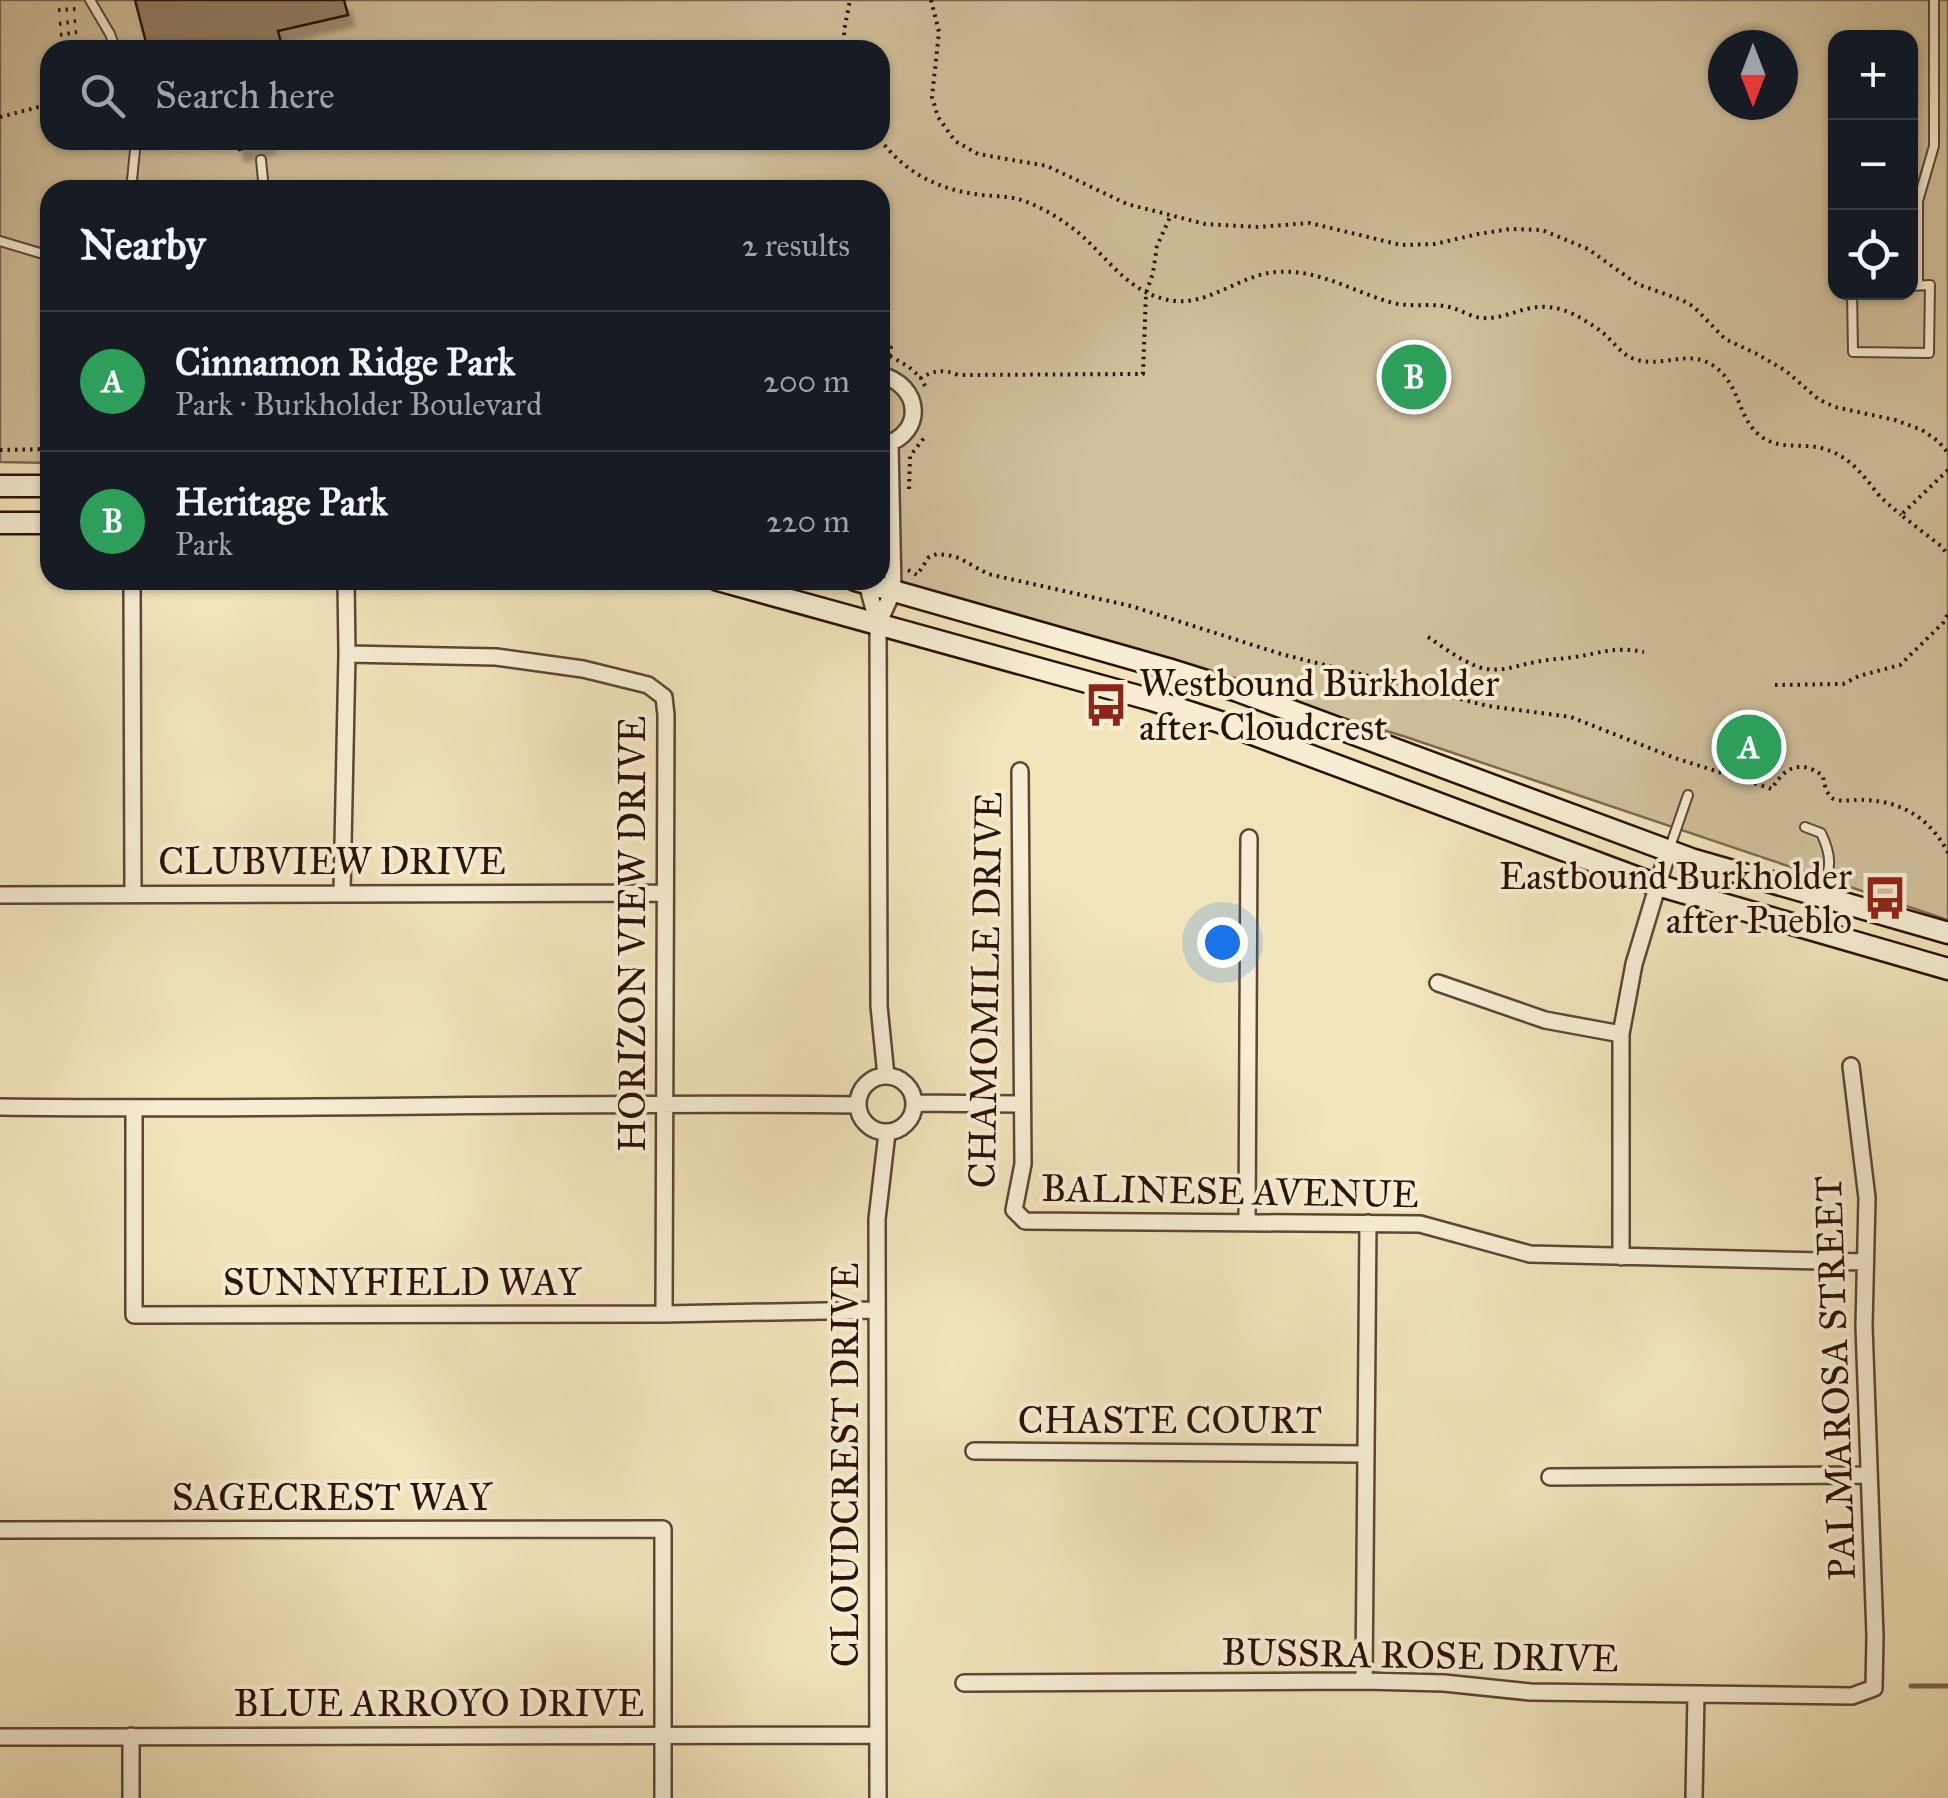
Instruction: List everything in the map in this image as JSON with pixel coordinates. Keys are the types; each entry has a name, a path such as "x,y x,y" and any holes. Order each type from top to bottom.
{"main road":[{"path":"0,486 40,486"},
{"path":"0,524 40,524"},
{"path":"754,590 1152,700 1657,886 1948,969"},
{"path":"887,590 1238,691 1668,851 1948,933"}],"street":[{"path":"890,375 907,390 914,409 908,430 890,442"},
{"path":"878,624 892,592 890,550"},
{"path":"132,590 133,894"},
{"path":"342,894 346,590"},
{"path":"866,590 878,624 879,1006 886,1076"},
{"name":"HORIZON VIEW DRIVE","path":"347,654 496,656 583,669 648,685 664,697 664,1314"},
{"name":"CHAMOMILE DRIVE","path":"1014,1210 1023,1164 1020,771"},
{"path":"1248,1223 1249,838"},
{"path":"1621,1257 1621,1034 1634,964 1668,851"},
{"name":"CLUBVIEW DRIVE","path":"0,895 665,893"},
{"path":"1438,983 1545,1020 1621,1034"},
{"name":"PALMAROSA STREET","path":"1850,1066 1867,1198 1864,1326 1876,1636 1874,1688"},
{"path":"886,1076 905,1084 914,1103 911,1117 901,1128 887,1133 867,1125 858,1106 866,1085 886,1076"},
{"path":"914,1103 1022,1104"},
{"path":"0,1106 858,1106"},
{"name":"SUNNYFIELD WAY","path":"134,1108 134,1315 876,1310"},
{"name":"CLOUDCREST DRIVE","path":"878,1798 877,1219 887,1133"},
{"name":"BALINESE AVENUE","path":"1014,1210 1024,1221 1420,1224 1530,1254 1865,1262"},
{"path":"1364,1681 1368,1223"},
{"name":"CHASTE COURT","path":"974,1452 1366,1454"},
{"path":"1550,1477 1870,1475"},
{"name":"SAGECREST WAY","path":"0,1530 663,1529 663,1736"},
{"name":"BUSSRA ROSE DRIVE","path":"964,1683 1364,1681 1444,1683 1530,1692 1852,1696 1874,1688"},
{"path":"1694,1798 1696,1694"},
{"name":"BLUE ARROYO DRIVE","path":"0,1736 878,1735"},
{"path":"130,1798 132,1736"},
{"path":"663,1736 663,1798"}],"lane":[{"path":"90,0 112,40"},
{"path":"1918,210 1934,146 1934,0"},
{"path":"133,180 136,150"},
{"path":"261,160 263,180"},
{"path":"0,242 40,253"},
{"path":"1852,300 1853,352 1929,353 1930,286 1918,286"},
{"path":"1668,851 1688,795"},
{"path":"1805,827 1820,833 1828,848 1831,865 1822,896"}],"path":[{"path":"844,40 850,0"},
{"path":"932,0 939,32 932,97 938,116 956,141 978,154 1047,166 1127,204 1205,224 1258,227 1310,223 1401,245 1435,244 1510,230 1542,230 1588,249 1637,284 1694,307 1724,339 1786,372 1818,399 1922,430 1948,453"},
{"path":"58,10 76,9"},
{"path":"59,24 76,21"},
{"path":"60,35 77,32"},
{"path":"0,117 40,107"},
{"path":"888,150 931,183 1028,202 1068,224 1125,280 1146,294 1178,301 1204,297 1244,279 1275,272 1307,273 1390,302 1416,307 1439,305 1479,318 1531,306 1564,310 1602,332 1628,356 1642,361 1694,357 1723,374 1748,426 1766,440 1786,446 1820,448 1845,458 1862,472 1880,497 1948,555"},
{"path":"921,378 944,370 958,376 1143,374 1146,294 1157,246 1170,217"},
{"path":"890,344 890,356 910,367 926,388"},
{"path":"910,488 910,456 926,432"},
{"path":"0,450 40,449"},
{"path":"1901,514 1948,470"},
{"path":"902,565 918,574 929,558 937,554 960,558 988,574 1132,606 1281,654 1488,706 1574,718 1675,758 1772,789 1780,775 1804,766 1823,776 1832,798 1892,802 1911,812 1930,826 1948,853"},
{"path":"1774,685 1842,684 1900,665 1948,614"},
{"path":"1428,637 1466,662 1486,669 1506,670 1607,649 1644,652"}],"shaded area":[{"path":"0,0 1948,0 1948,920 1403,736 890,583 890,180 40,180 40,463 0,462"}],"building":[{"path":"135,0 344,0 348,15 278,31 280,40 145,40"}],"waterway":[{"path":"1911,1686 1948,1686"}],"place":[{"name":"Heritage Park","path":"1414,377"},
{"name":"Westbound Burkholder after Cloudcrest","path":"1106,705"},
{"name":"Cinnamon Ridge Park","path":"1749,747"},
{"name":"Eastbound Burkholder after Pueblo","path":"1885,898"}]}
